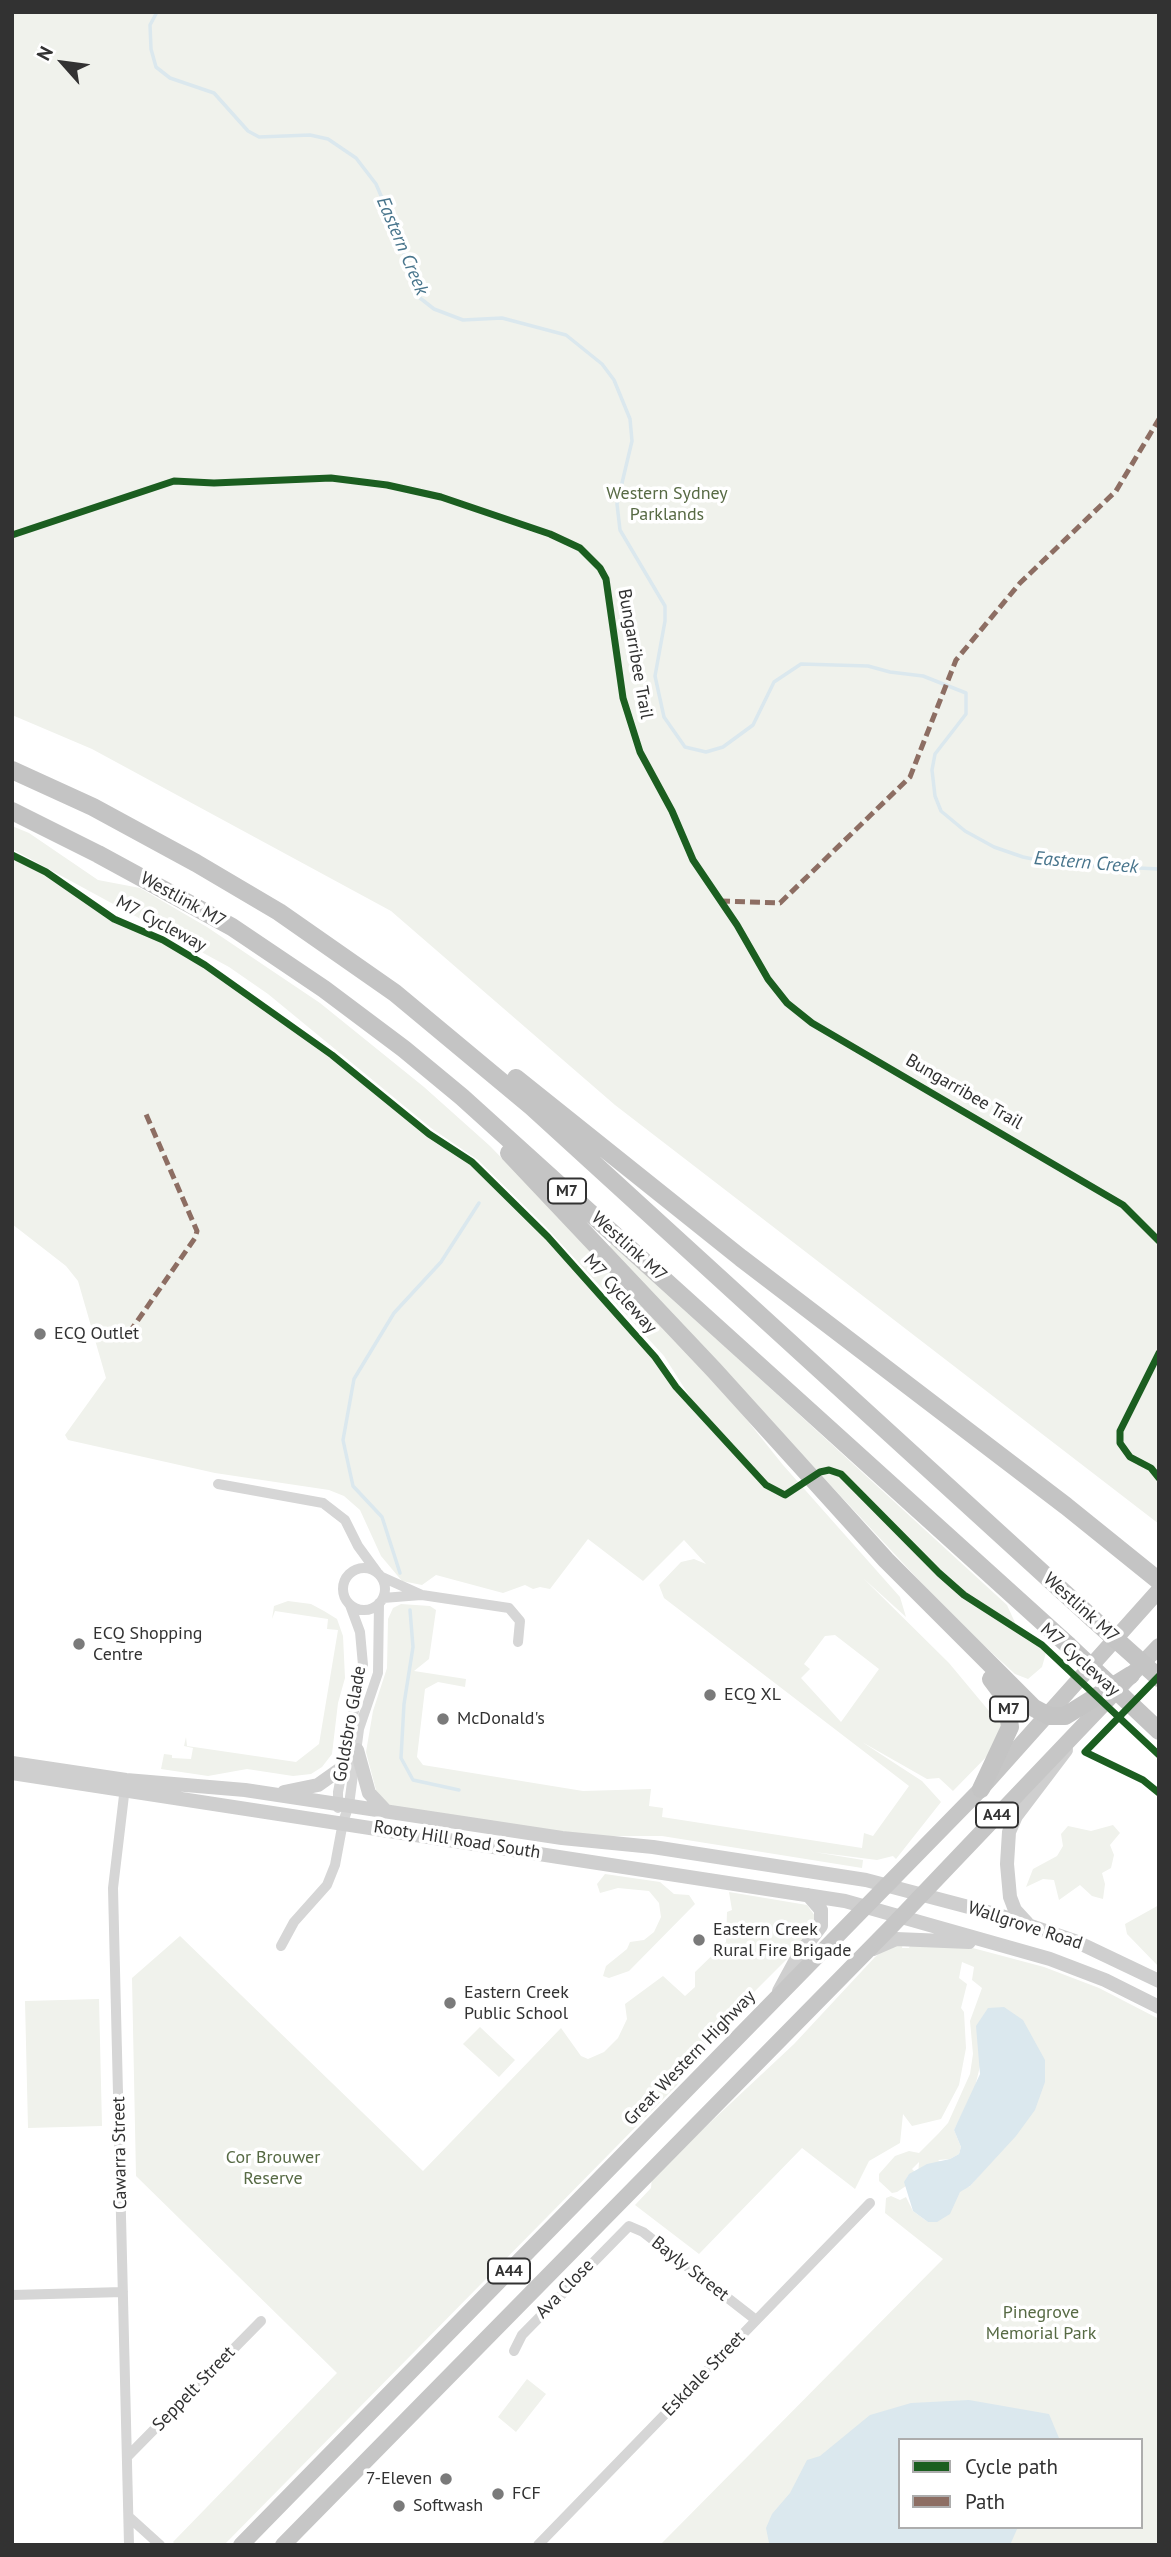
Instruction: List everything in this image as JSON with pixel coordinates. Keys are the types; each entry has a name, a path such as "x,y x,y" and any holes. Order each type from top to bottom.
{"highway":[{"name":"Westlink M7","path":"12,771 93,807 267,905 344,956 440,1028 532,1107 1159,1678"},
{"name":"Westlink M7","path":"12,811 98,853 232,927 324,989 462,1097 1068,1645 1159,1731"},
{"path":"440,1028 495,1061 741,1258 1159,1581"},
{"name":"M7","path":"462,1097 510,1154 714,1370 818,1487 960,1637 1034,1708 1049,1716 1074,1713 1130,1675"},
{"path":"986,1446 1066,1498 1159,1568"},
{"name":"Great Western Highway","path":"241,2545 981,1789 1159,1590"},
{"name":"M7","path":"960,1637 1006,1699 1011,1717 1007,1735 981,1789"},
{"name":"A44","path":"282,2545 901,1916 1159,1646"}],"main road":[{"path":"1030,1926 1015,1910 1010,1897 1007,1864 1009,1832 1016,1816 1055,1767 1074,1737"},
{"path":"356,1750 369,1793 386,1810"},
{"name":"Rooty Hill Road South","path":"12,1763 342,1822 808,1895 901,1916"},
{"path":"272,1794 318,1785 342,1768"},
{"name":"Rooty Hill Road South","path":"12,1773 125,1785 272,1794 562,1838 653,1847 887,1885"},
{"name":"Wallgrove Road","path":"887,1885 1075,1941 1159,1982"},
{"path":"775,1997 798,1956 821,1926 821,1910 808,1895"},
{"name":"Wallgrove Road","path":"901,1916 1051,1959 1105,1980 1159,2007"},
{"path":"842,1973 890,1940 923,1939 998,1944"}],"street":[{"path":"218,1484 317,1500 341,1515 358,1546 379,1575"},
{"name":"Goldsbro Glade","path":"343,1804 342,1768 363,1665 360,1632 342,1591 358,1546"},
{"path":"349,1572 363,1567 422,1595 509,1608 520,1621 518,1642"},
{"name":"Goldsbro Glade","path":"343,1804 362,1718 378,1674 381,1601 379,1575"},
{"path":"350,1605 362,1610 381,1601 422,1595"},
{"name":"Cawarra Street","path":"125,1785 113,1888 129,2545"},
{"path":"281,1946 294,1923 327,1885 335,1866 343,1804"},
{"name":"Eskdale Street","path":"538,2545 870,2203"},
{"name":"Bayly Street","path":"622,2231 635,2226 756,2320"},
{"name":"Ava Close","path":"514,2351 522,2334 622,2231"},
{"path":"12,2295 123,2292"},
{"name":"Seppelt Street","path":"127,2457 261,2321"},
{"path":"129,2516 160,2545"}],"green space":[{"name":"Western Sydney Parklands","path":"12,12 1159,12 1159,1524 615,1105 391,911 92,749 12,715"},
{"path":"12,826 29,833 98,880 140,888 207,927 320,1003 424,1087 490,1146 616,1276 739,1410 783,1465 900,1597 906,1617 863,1578 949,1663 994,1717 1004,1717 995,1748 953,1791 939,1778 927,1779 862,1742 922,1781 941,1802 896,1859 893,1856 877,1860 814,1852 863,1860 862,1868 662,1836 580,1836 391,1806 373,1791 376,1790 366,1752 373,1711 387,1668 388,1619 393,1608 401,1604 430,1606 436,1610 429,1659 414,1671 466,1679 465,1687 438,1682 425,1689 417,1757 423,1765 583,1791 651,1789 649,1806 663,1808 662,1817 862,1848 864,1833 873,1836 909,1786 664,1598 659,1585 681,1562 694,1559 706,1564 684,1540 643,1581 588,1539 550,1589 533,1589 525,1585 503,1593 436,1575 422,1585 402,1581 381,1556 360,1510 344,1496 329,1490 215,1473 68,1440 65,1435 106,1378 78,1281 66,1266 12,1224 12,855 46,872 114,918 179,949 240,989 332,1055 429,1134 491,1179 548,1237 699,1411 664,1356 545,1226 478,1160 431,1128 268,994 229,967 12,849","holes":["835,1635 879,1669 841,1722 801,1678 810,1669 804,1664 825,1636"]},
{"path":"612,1243 1007,1605 1017,1627 1047,1649 1042,1667 1028,1679 1015,1674 954,1618 609,1247"},
{"path":"288,1601 311,1604 337,1619 343,1636 345,1678 338,1703 332,1754 322,1767 311,1774 293,1776 247,1769 208,1776 161,1769 164,1754 172,1755 172,1758 191,1759 193,1748 184,1746 186,1737 187,1746 296,1762 319,1744 338,1630 327,1629 328,1619 275,1611 272,1619 274,1606"},
{"path":"1113,1825 1120,1833 1110,1845 1114,1855 1111,1868 1102,1873 1105,1884 1103,1899 1092,1896 1080,1885 1059,1900 1054,1880 1043,1879 1026,1887 1033,1869 1057,1856 1063,1846 1061,1834 1068,1826 1091,1831"},
{"path":"605,1874 660,1882 674,1894 689,1895 695,1904 629,1971 609,1978 603,1976 606,1966 627,1949 630,1942 644,1940 654,1932 661,1917 659,1903 649,1891 618,1888 600,1893 597,1884"},
{"name":"Cor Brouwer Reserve","path":"729,1892 807,1905 815,1916 812,1926 814,1932 719,2027 677,2085 224,2545 176,2545 173,2542 337,2373 136,2176 132,1978 180,1936 423,2171 561,2028 581,2056 588,2059 604,2052 618,2038 627,2019 625,2004 663,1976 685,1996 695,1987 695,1972 726,1942 727,1912 732,1910"},
{"path":"1159,1905 1159,1967 1127,1934 1125,1924"},
{"name":"Pinegrove Memorial Park","path":"903,1943 902,1948 909,1948 911,1943 969,1947 1044,1967 1099,1988 1159,2019 1159,2545 660,2545 943,2259 885,2213 886,2198 891,2196 900,2200 906,2197 913,2211 928,2222 918,2175 919,2162 912,2169 915,2172 907,2177 906,2186 897,2192 892,2193 879,2181 879,2174 895,2156 909,2151 919,2153 938,2134 948,2123 970,2074 973,2054 970,2021 982,1988 972,1980 974,1967 962,1962 959,1978 967,1984 961,2008 964,2012 966,2048 959,2085 941,2119 912,2126 903,2114 900,2143 869,2161 855,2189 802,2148 699,2254 635,2205 651,2188 652,2177 794,2044 875,1957 889,1946","holes":["981,2062 1003,2148 969,2187 938,2160 950,2159 959,2154 961,2147 954,2130 974,2091"]},
{"path":"99,1999 102,2126 28,2128 25,2001"},
{"path":"480,2027 515,2060 499,2077 463,2044"},
{"path":"527,2379 546,2394 516,2432 498,2417"}],"shaded area":[{"path":"1004,2007 1023,2020 1045,2060 1045,2082 1035,2110 1016,2136 970,2186 960,2192 950,2214 937,2222 928,2222 913,2211 904,2182 909,2174 927,2164 959,2154 961,2147 954,2130 980,2074 976,2026 988,2008"},
{"path":"969,2400 1049,2414 1059,2438 898,2438 898,2529 1017,2529 1010,2545 769,2543 766,2528 772,2514 790,2493 807,2460 820,2456 870,2415 911,2403"}],"waterway":[{"name":"Eastern Creek","path":"157,12 150,25 151,49 156,67 170,78 214,93 248,131 259,137 310,135 328,139 356,158 376,184 400,240 412,282 420,298 434,309 463,320 502,318 566,335 602,364 614,380 630,419 632,441 617,504 620,530 665,606 665,621 655,676 664,717 685,747 706,752 723,747 753,725 774,682 801,664 868,666 923,676 966,693 966,714 935,754 932,770 935,796 941,811 965,831 994,847 1057,864 1159,869"},
{"path":"400,1573 382,1517 353,1486 343,1440 354,1379 394,1313 441,1262 479,1203"},
{"path":"410,1610 413,1647 404,1704 401,1758 413,1780 459,1790"}],"marked path":[{"path":"720,901 780,903 910,777 956,660 1020,583 1116,491 1159,419"},
{"path":"129,1333 195,1238 197,1231 145,1112"}],"cycle path":[{"name":"Bungarribee Trail","path":"12,535 174,481 214,483 331,478 387,485 441,497 550,534 580,548 600,568 606,579 623,698 640,752 672,811 693,860 737,925 768,979 787,1003 812,1023 1123,1205 1159,1241"},
{"name":"M7 Cycleway","path":"12,855 46,872 114,919 163,940 205,965 332,1055 429,1134 472,1162 548,1237 655,1357 676,1387 766,1485 785,1495 820,1472 829,1470 841,1474 939,1573 964,1595 1042,1645 1159,1755"},
{"path":"1159,1353 1120,1431 1120,1443 1130,1457 1151,1468 1159,1478"},
{"path":"1159,1676 1085,1752 1143,1780 1159,1793"}],"place":[{"name":"ECQ Outlet","path":"40,1334"},
{"name":"ECQ Shopping Centre","path":"79,1644"},
{"name":"ECQ XL","path":"710,1695"},
{"name":"McDonald's","path":"443,1719"},
{"name":"Eastern Creek Rural Fire Brigade","path":"699,1940"},
{"name":"Eastern Creek Public School","path":"450,2003"},
{"name":"7-Eleven","path":"446,2479"},
{"name":"FCF","path":"498,2494"},
{"name":"Softwash","path":"399,2506"}]}
